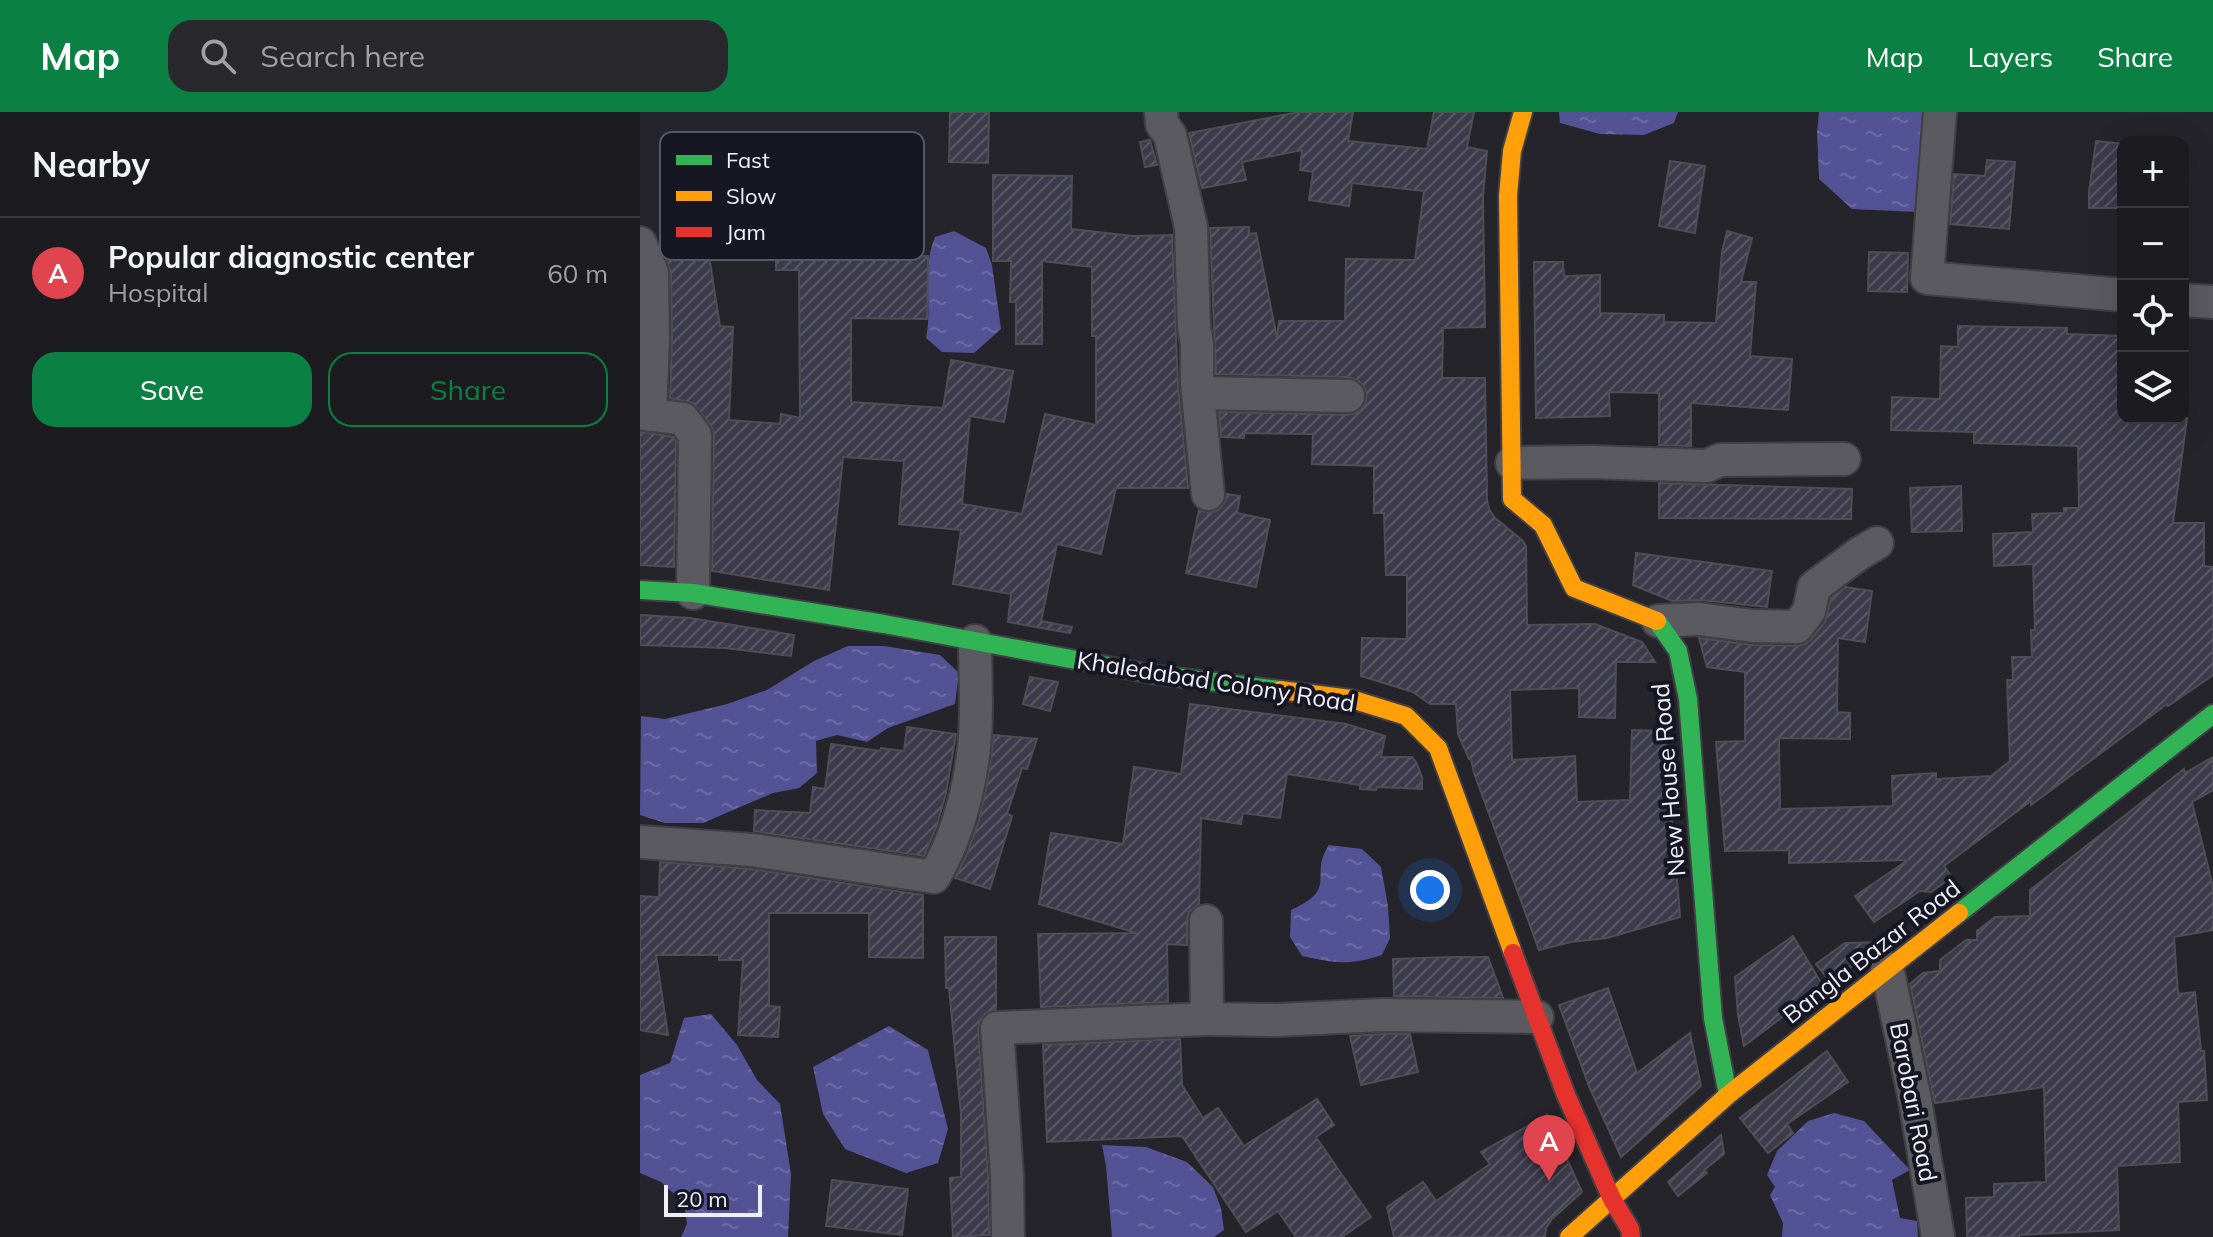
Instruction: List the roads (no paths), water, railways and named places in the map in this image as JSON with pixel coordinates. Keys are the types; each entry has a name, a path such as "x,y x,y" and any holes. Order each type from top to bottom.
{"street":[{"path":"1161,112 1162,124 1170,135 1191,227 1198,393 1208,494"},
{"path":"1523,112 1512,151 1508,196 1512,499 1543,525 1574,588 1658,621 1699,619 1753,626 1797,627 1809,611 1814,587 1877,543"},
{"path":"1940,112 1927,278 2117,294"},
{"path":"640,243 652,273 653,339 645,414 683,419 695,435 693,593"},
{"path":"2189,300 2213,302"},
{"path":"1198,393 1348,396"},
{"path":"1512,463 1707,466 1720,460 1844,459"},
{"name":"Khaledabad Colony Road","path":"640,590 693,593 1151,674 1351,699 1406,716 1438,748 1566,1095 1612,1199 1630,1229 1631,1237"},
{"name":"New House Road","path":"1658,621 1678,651 1688,699 1713,1018 1728,1095"},
{"path":"640,842 752,850 934,877 944,859 962,808 974,746 975,641"},
{"name":"Bangla Bazar Road","path":"1569,1237 1728,1095 2213,714"},
{"path":"1206,921 1207,1019"},
{"name":"Barobari Road","path":"1887,968 1915,1100 1938,1237"},
{"path":"1008,1237 997,1028 1383,1015 1537,1017"}],"water":[{"path":"1559,112 1678,112 1674,123 1644,135 1600,134 1560,123"},
{"path":"1819,112 1927,112 1918,212 1852,209 1819,179"},
{"path":"954,231 986,248 992,265 1001,329 974,353 942,352 926,338 931,249 935,237"},
{"path":"848,646 884,646 940,655 959,673 955,704 888,728 867,742 837,735 816,741 817,773 799,788 773,793 703,823 665,823 640,815 641,716 665,719 727,704 767,690 814,661"},
{"path":"1329,845 1362,849 1381,867 1390,938 1382,955 1351,962 1302,956 1290,937 1291,910 1315,895 1319,888 1323,856"},
{"path":"711,1014 737,1045 757,1080 780,1104 791,1174 788,1237 681,1237 687,1224 684,1203 661,1182 640,1173 640,1075 670,1063 684,1018"},
{"path":"889,1026 928,1050 948,1129 938,1163 906,1173 845,1149 823,1114 813,1067"},
{"path":"1834,1113 1864,1121 1910,1170 1892,1180 1900,1218 1917,1221 1918,1237 1782,1237 1783,1223 1770,1195 1775,1187 1767,1175 1777,1151 1808,1121"},
{"path":"1102,1145 1146,1147 1187,1162 1213,1187 1221,1208 1224,1230 1214,1237 1112,1237"}],"place":[{"name":"Popular diagnostic center","path":"1549,1181"}]}
